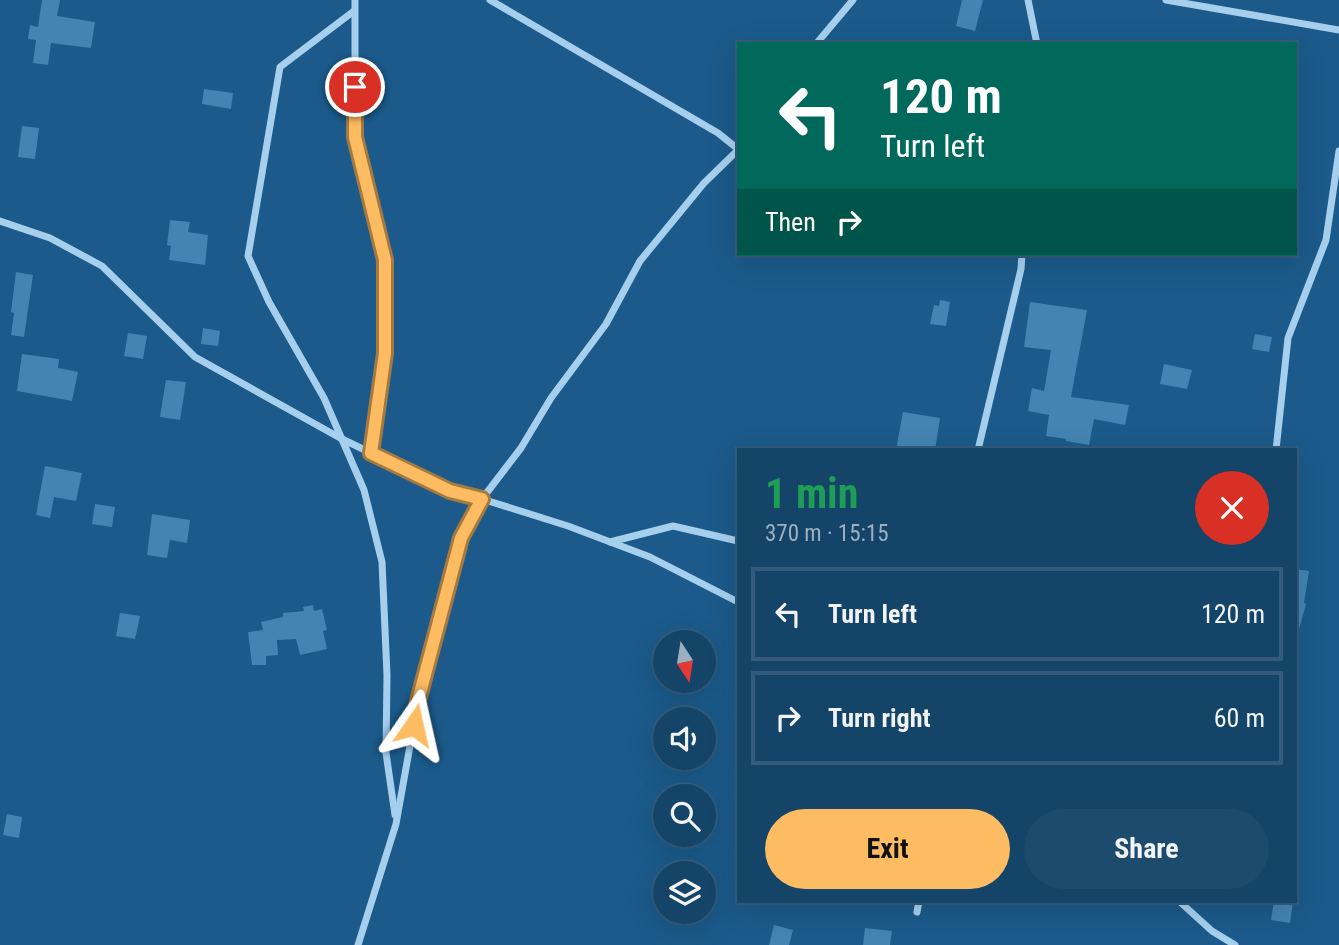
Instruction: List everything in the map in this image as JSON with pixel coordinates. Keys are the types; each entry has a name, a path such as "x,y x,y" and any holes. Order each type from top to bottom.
{"street":[{"path":"355,0 355,137 385,260 385,353 371,453"},
{"path":"490,0 718,133 737,149"},
{"path":"818,42 853,0"},
{"path":"1027,0 1037,42"},
{"path":"1166,0 1339,30"},
{"path":"354,11 280,67 248,256 269,302 324,398 364,491 382,562 387,676 386,753 396,824"},
{"path":"1276,448 1288,338 1326,240 1339,150"},
{"path":"358,945 396,824 418,701 461,538 482,499 521,448 551,398 606,324 640,261 704,183 737,151"},
{"path":"0,220 50,238 103,266 195,357 342,439 450,491 482,499 650,557 737,601"},
{"path":"978,448 1021,270 1022,256"},
{"path":"610,542 673,526 737,541"},
{"path":"917,912 919,903"},
{"path":"1181,903 1212,931 1235,945"}],"building":[{"path":"42,0 60,0 57,16 95,22 91,48 51,43 48,65 33,63 36,40 28,39 30,25 38,27"},
{"path":"962,0 983,0 975,31 956,26"},
{"path":"204,89 233,93 231,109 202,104"},
{"path":"22,126 39,128 35,159 18,157"},
{"path":"170,220 190,222 188,232 208,235 205,265 169,260 171,246 167,245"},
{"path":"16,272 33,275 24,337 11,335"},
{"path":"940,300 950,302 946,326 930,324 934,305 939,306"},
{"path":"1030,302 1087,310 1071,397 1129,405 1125,425 1094,419 1089,445 1046,436 1049,415 1028,411 1032,388 1044,391 1051,350 1024,347"},
{"path":"203,328 220,331 218,346 201,344"},
{"path":"128,333 147,336 143,359 124,356"},
{"path":"1255,334 1272,337 1269,352 1252,349"},
{"path":"22,354 59,359 58,368 78,372 72,401 17,391"},
{"path":"1164,364 1192,370 1187,389 1160,384"},
{"path":"166,380 186,382 180,420 160,417"},
{"path":"903,412 940,418 935,448 896,448"},
{"path":"45,466 82,473 76,501 54,497 50,518 36,515"},
{"path":"95,504 115,507 112,527 92,524"},
{"path":"152,514 190,520 187,543 170,540 167,558 147,555"},
{"path":"1297,569 1309,571 1306,604 1298,633"},
{"path":"313,605 314,611 322,609 327,630 323,631 327,649 300,655 296,639 277,640 278,655 266,656 266,665 252,665 248,632 263,630 261,622 283,617 283,613 304,611 303,607"},
{"path":"120,613 140,616 135,639 116,636"},
{"path":"7,814 22,817 19,838 3,835"},
{"path":"1274,903 1293,903 1290,923 1271,920"},
{"path":"774,925 793,930 789,945 769,945"},
{"path":"865,928 892,931 890,945 863,945"}],"route":[{"path":"355,87 355,137 385,260 385,353 371,453 450,491 482,499 461,538 414,725"}]}
